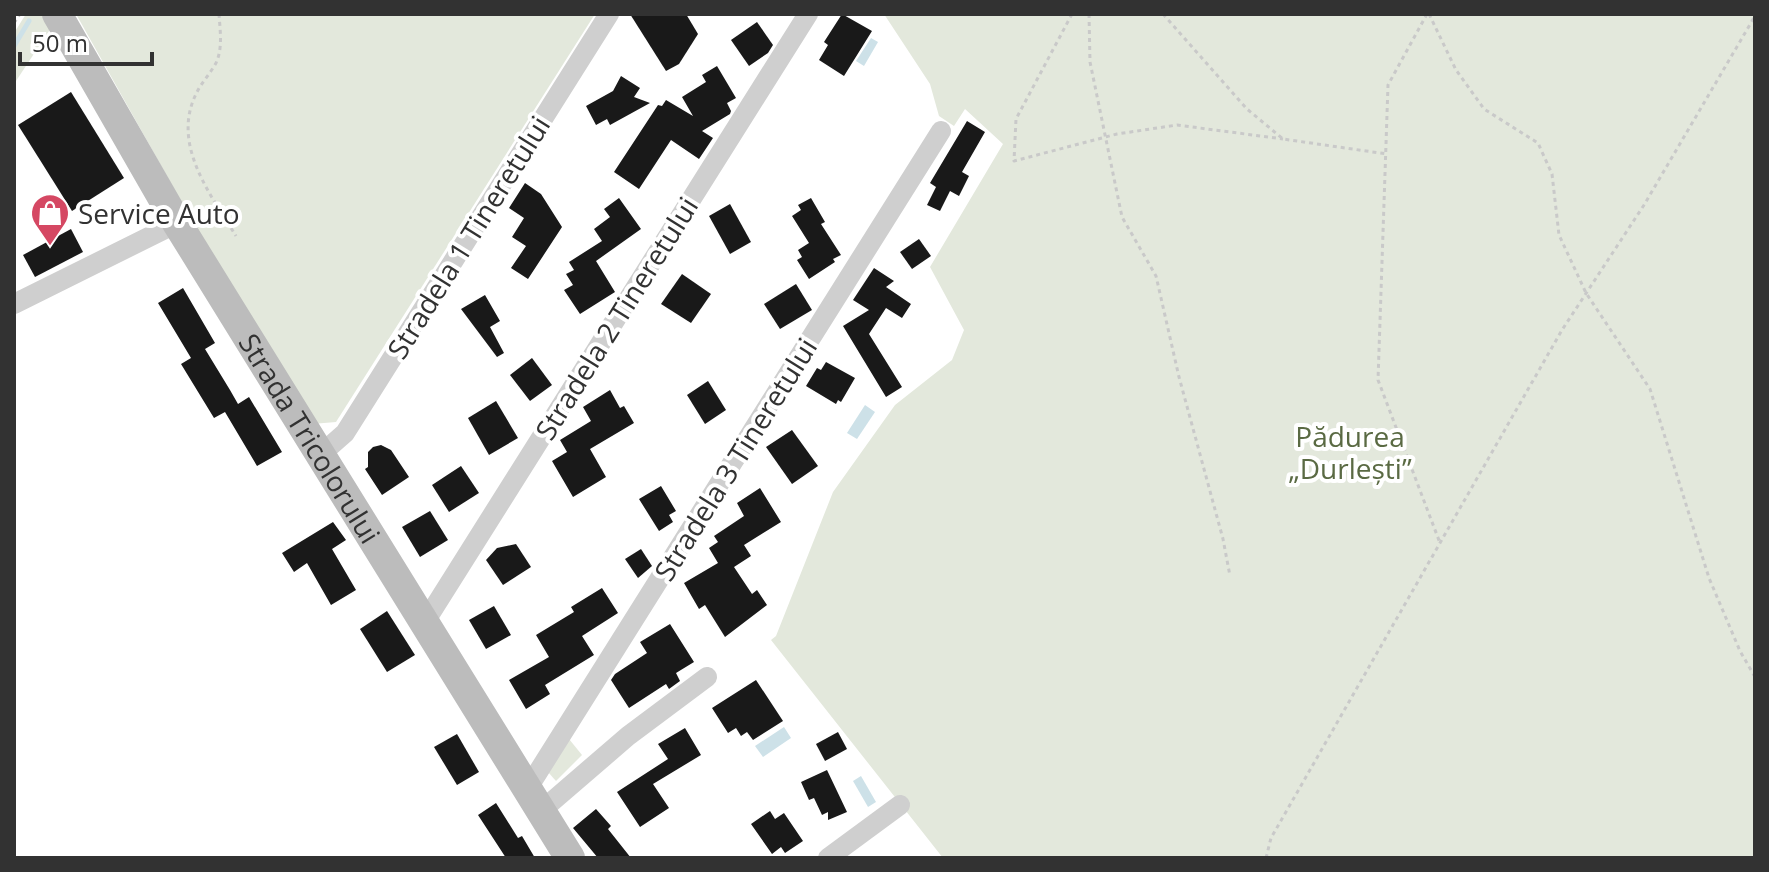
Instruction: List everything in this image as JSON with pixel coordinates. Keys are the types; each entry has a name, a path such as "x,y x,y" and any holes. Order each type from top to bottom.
{"street":[{"name":"Strada Tricolorului","path":"57,14 177,223 570,858"},
{"name":"Stradela 1 Tineretului","path":"320,455 345,433 609,14"},
{"name":"Stradela 2 Tineretului","path":"425,622 808,14"},
{"name":"Stradela 3 Tineretului","path":"535,799 941,131"},
{"path":"14,304 177,223"},
{"path":"535,799 628,736 707,677"},
{"path":"828,858 900,805"}],"path":[{"path":"14,23 20,14"},
{"path":"219,14 221,38 217,60 195,96 189,121 190,150 197,171 236,236"},
{"path":"1072,14 1016,119 1014,161 1104,137 1177,125 1387,154"},
{"path":"1089,14 1090,62 1122,217 1156,276 1230,576"},
{"path":"1163,14 1247,109 1283,139"},
{"path":"1428,14 1388,85 1378,380 1440,543"},
{"path":"1428,14 1456,70 1484,109 1538,143 1552,174 1559,235 1586,293 1650,389 1709,578 1740,651 1755,677"},
{"path":"1266,858 1271,838 1562,330 1644,205 1755,16"}],"green space":[{"path":"26,14 44,14 51,28 14,84 14,33"},
{"path":"76,14 595,14 336,422 312,424 266,353"},
{"name":"Pădurea „Durlești”","path":"884,14 1755,14 1755,858 943,858 771,640 776,636 833,492 895,405 952,360 964,330 930,267 1003,144 965,109 954,126 939,116 930,84"},
{"path":"569,739 582,755 556,781 548,772"}],"shaded area":[{"path":"871,38 878,42 864,66 856,61"},
{"path":"865,405 875,412 857,439 847,433"},
{"path":"784,727 791,738 763,757 755,746"},
{"path":"861,776 876,802 868,807 853,781"}],"building":[{"path":"630,14 686,14 698,34 679,64 666,71"},
{"path":"842,14 872,31 844,76 819,60 828,45 824,42"},
{"path":"757,22 773,45 768,53 749,66 731,40"},
{"path":"717,66 736,98 727,103 730,114 702,131 713,138 699,159 671,140 639,189 614,172 658,105 662,106 666,100 693,116 682,97 706,82 702,75"},
{"path":"621,76 640,88 634,97 650,103 610,125 607,119 596,125 586,106 613,91"},
{"path":"71,92 124,178 72,211 18,125"},
{"path":"967,121 985,132 962,172 969,176 959,196 950,191 940,211 927,205 936,187 930,183"},
{"path":"525,183 541,194 562,227 528,279 511,268 526,246 512,237 524,218 509,208"},
{"path":"619,198 641,229 596,261 615,292 580,314 564,290 573,285 566,274 574,270 569,262 602,241 594,229 610,217 604,209"},
{"path":"811,198 825,222 821,224 841,255 809,279 797,260 802,257 798,250 809,243 792,216 801,210 798,205"},
{"path":"730,204 751,242 730,254 709,216"},
{"path":"71,229 83,252 35,277 23,255"},
{"path":"919,239 931,256 912,269 900,252"},
{"path":"874,268 894,281 886,287 911,304 902,318 886,308 869,334 902,387 886,397 843,326 869,310 853,300"},
{"path":"682,274 711,294 691,323 661,304"},
{"path":"796,284 812,310 780,329 764,304"},
{"path":"183,288 215,343 205,349 238,404 249,397 282,452 257,466 225,412 214,418 181,364 191,358 158,303"},
{"path":"485,295 500,321 490,327 504,353 497,357 461,309"},
{"path":"532,358 552,385 530,401 510,375"},
{"path":"826,362 855,378 841,402 838,400 836,404 806,386 817,368 821,370"},
{"path":"708,381 726,410 705,424 687,395"},
{"path":"610,390 620,408 624,406 634,423 590,449 606,477 573,497 552,461 567,452 560,440 591,421 583,407"},
{"path":"496,401 518,438 489,455 468,418"},
{"path":"792,430 818,466 792,484 766,447"},
{"path":"381,445 391,450 409,477 382,495 365,469 368,467 368,452"},
{"path":"461,466 479,493 449,512 432,485"},
{"path":"661,486 676,511 669,515 673,522 659,531 639,499"},
{"path":"760,488 781,522 744,545 751,556 734,567 752,594 757,590 767,605 725,637 705,605 699,609 684,583 718,563 709,548 718,542 714,536 744,516 737,503"},
{"path":"430,511 448,540 420,557 402,527"},
{"path":"333,522 346,540 332,549 356,590 331,605 307,563 294,572 282,553"},
{"path":"516,544 531,567 503,585 486,560 497,548"},
{"path":"641,549 652,566 638,578 625,559"},
{"path":"602,588 618,613 582,636 594,655 545,685 550,694 526,709 509,680 549,657 536,635 574,612 571,607"},
{"path":"494,606 511,635 486,649 469,620"},
{"path":"387,611 415,655 387,672 360,629"},
{"path":"670,624 694,662 676,673 680,681 669,689 666,684 629,708 611,680 615,674 647,653 640,642"},
{"path":"756,680 783,721 753,740 747,732 741,736 736,728 728,733 712,708"},
{"path":"685,728 701,755 653,784 669,808 640,827 617,792 668,759 658,744"},
{"path":"838,732 847,749 825,761 816,744"},
{"path":"457,734 479,772 457,785 434,747"},
{"path":"827,770 847,812 828,820 828,812 822,815 814,798 809,800 801,782"},
{"path":"496,803 535,858 506,858 478,815"},
{"path":"596,809 631,858 598,858 573,828"},
{"path":"770,811 775,819 784,813 803,841 785,853 781,847 772,854 751,824"}],"waterway":[{"path":"14,46 29,21"}],"place":[{"name":"Service Auto","path":"50,247"}]}
